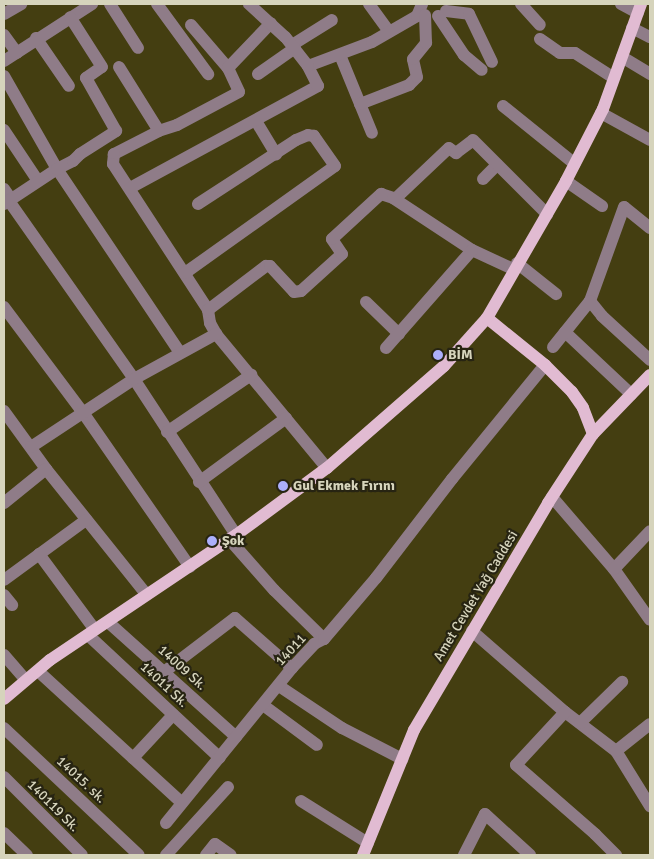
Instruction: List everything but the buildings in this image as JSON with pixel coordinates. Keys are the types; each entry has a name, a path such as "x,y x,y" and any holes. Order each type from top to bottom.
{"main road":[{"path":"4,699 38,670 233,537 327,468 444,366 486,318 566,181 601,113 640,8"},
{"path":"486,318 545,365 572,392 583,408 593,434"},
{"name":"Amet Cevdet Yağ Caddesi","path":"365,849 414,730 552,497 593,434 650,376"}],"street":[{"path":"4,14 21,4"},
{"path":"4,61 36,38 92,4"},
{"path":"110,4 138,48"},
{"path":"157,4 208,74"},
{"path":"130,188 318,86 308,66 293,47 249,4"},
{"path":"368,4 389,32"},
{"path":"521,4 540,25"},
{"path":"621,4 640,8"},
{"path":"308,66 372,42 433,11 470,14 487,66 464,55 433,11"},
{"path":"360,104 409,85 417,77 413,59 426,43 433,11"},
{"path":"70,17 102,67 86,78 116,131 80,154 73,161 7,198 134,379 233,537 274,590 324,639"},
{"path":"258,74 332,20"},
{"path":"228,68 270,23"},
{"path":"191,25 228,68 239,92 177,125 159,131 114,154 113,164 208,310 210,323 216,334 327,468"},
{"path":"632,28 650,37"},
{"path":"4,36 17,53"},
{"path":"36,38 69,86"},
{"path":"540,39 560,53 575,53 614,78"},
{"path":"340,54 372,133"},
{"path":"622,57 650,74"},
{"path":"119,68 159,131"},
{"path":"4,76 57,169 180,353"},
{"path":"503,106 575,164"},
{"path":"601,113 650,140"},
{"path":"256,121 276,154"},
{"path":"4,130 38,182"},
{"path":"185,273 335,166 314,136 308,135 296,140 198,204"},
{"path":"395,199 450,148 456,153 473,140 546,214"},
{"path":"483,179 498,165"},
{"path":"566,181 602,206"},
{"path":"208,310 266,266 270,266 294,292 302,291 342,254 332,239 381,194 395,199 472,250 515,266 556,294"},
{"path":"554,347 590,300 624,207 650,228"},
{"path":"386,348 472,250"},
{"path":"590,300 602,316 650,360"},
{"path":"366,302 399,334"},
{"path":"4,307 84,414 190,567"},
{"path":"565,332 631,394"},
{"path":"31,447 84,414 134,379 216,334"},
{"name":"14011","path":"166,823 292,668 314,644 324,639 376,578 452,479 545,365"},
{"path":"167,432 250,375"},
{"path":"4,411 8,428 31,447 46,469 146,595"},
{"path":"199,482 286,418"},
{"path":"4,503 46,469"},
{"path":"552,497 614,568 650,620"},
{"path":"4,580 86,520"},
{"path":"614,568 650,531"},
{"name":"14011 Sk.","path":"39,554 91,633 220,758"},
{"path":"164,672 235,618 292,668"},
{"name":"14009 Sk.","path":"108,622 236,738"},
{"path":"472,632 565,712 616,752 650,806"},
{"path":"4,655 26,680"},
{"path":"38,670 182,802"},
{"path":"580,723 622,682"},
{"path":"279,686 342,728 402,759"},
{"path":"263,705 317,744"},
{"path":"565,712 516,765 596,834 616,855"},
{"path":"133,758 174,715"},
{"path":"616,752 650,724"},
{"name":"14015. sk.","path":"4,728 139,855"},
{"name":"140119 Sk.","path":"4,777 82,855"},
{"path":"166,855 228,788"},
{"path":"301,801 365,849"},
{"path":"464,855 485,814 530,855"},
{"path":"4,833 27,855"},
{"path":"206,855 215,844 231,855"}],"place":[{"name":"BİM","path":"438,355"},
{"name":"Gul Ekmek Fırını","path":"283,486"},
{"name":"Şok","path":"212,541"}]}
